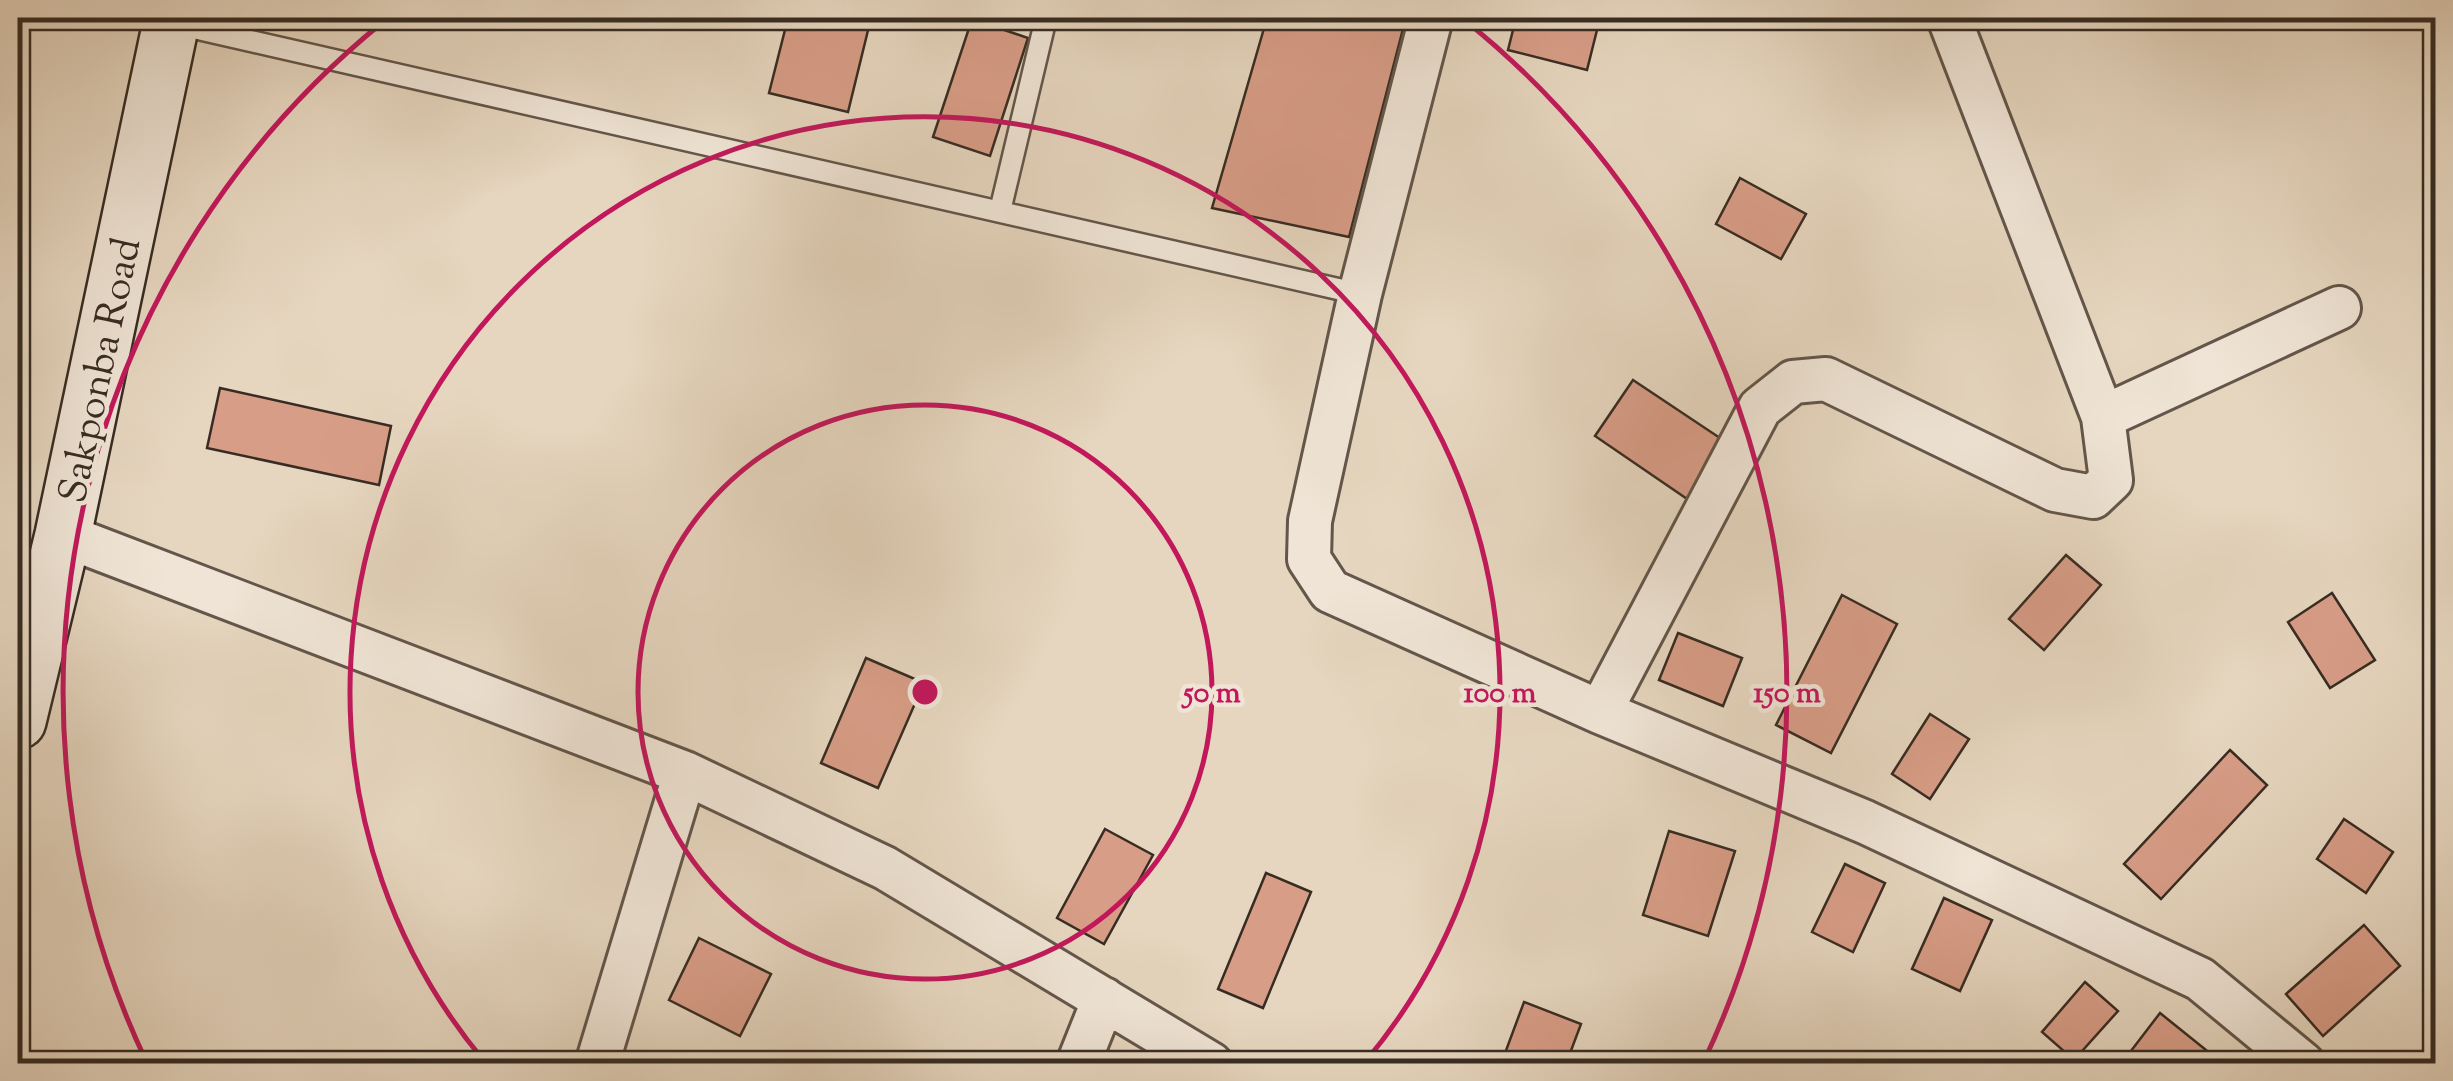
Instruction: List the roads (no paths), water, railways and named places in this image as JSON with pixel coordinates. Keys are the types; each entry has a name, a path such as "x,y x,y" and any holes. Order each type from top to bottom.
{"main road":[{"name":"Sakponba Road","path":"18,721 63,534 171,20"}],"street":[{"path":"1431,18 1360,294 1310,521 1309,559 1330,591 1600,712 1865,822 2200,979 2303,1064"},
{"path":"1600,712 1760,408 1793,382 1826,379 2055,490 2093,497 2111,480 2104,417 1950,18"},
{"path":"2104,417 2339,308"},
{"path":"63,534 685,773 885,868 1211,1064"},
{"path":"597,1064 685,773"},
{"path":"1078,1064 1104,999"}],"lane":[{"path":"1000,211 1046,18"},
{"path":"171,20 1360,294"}]}
